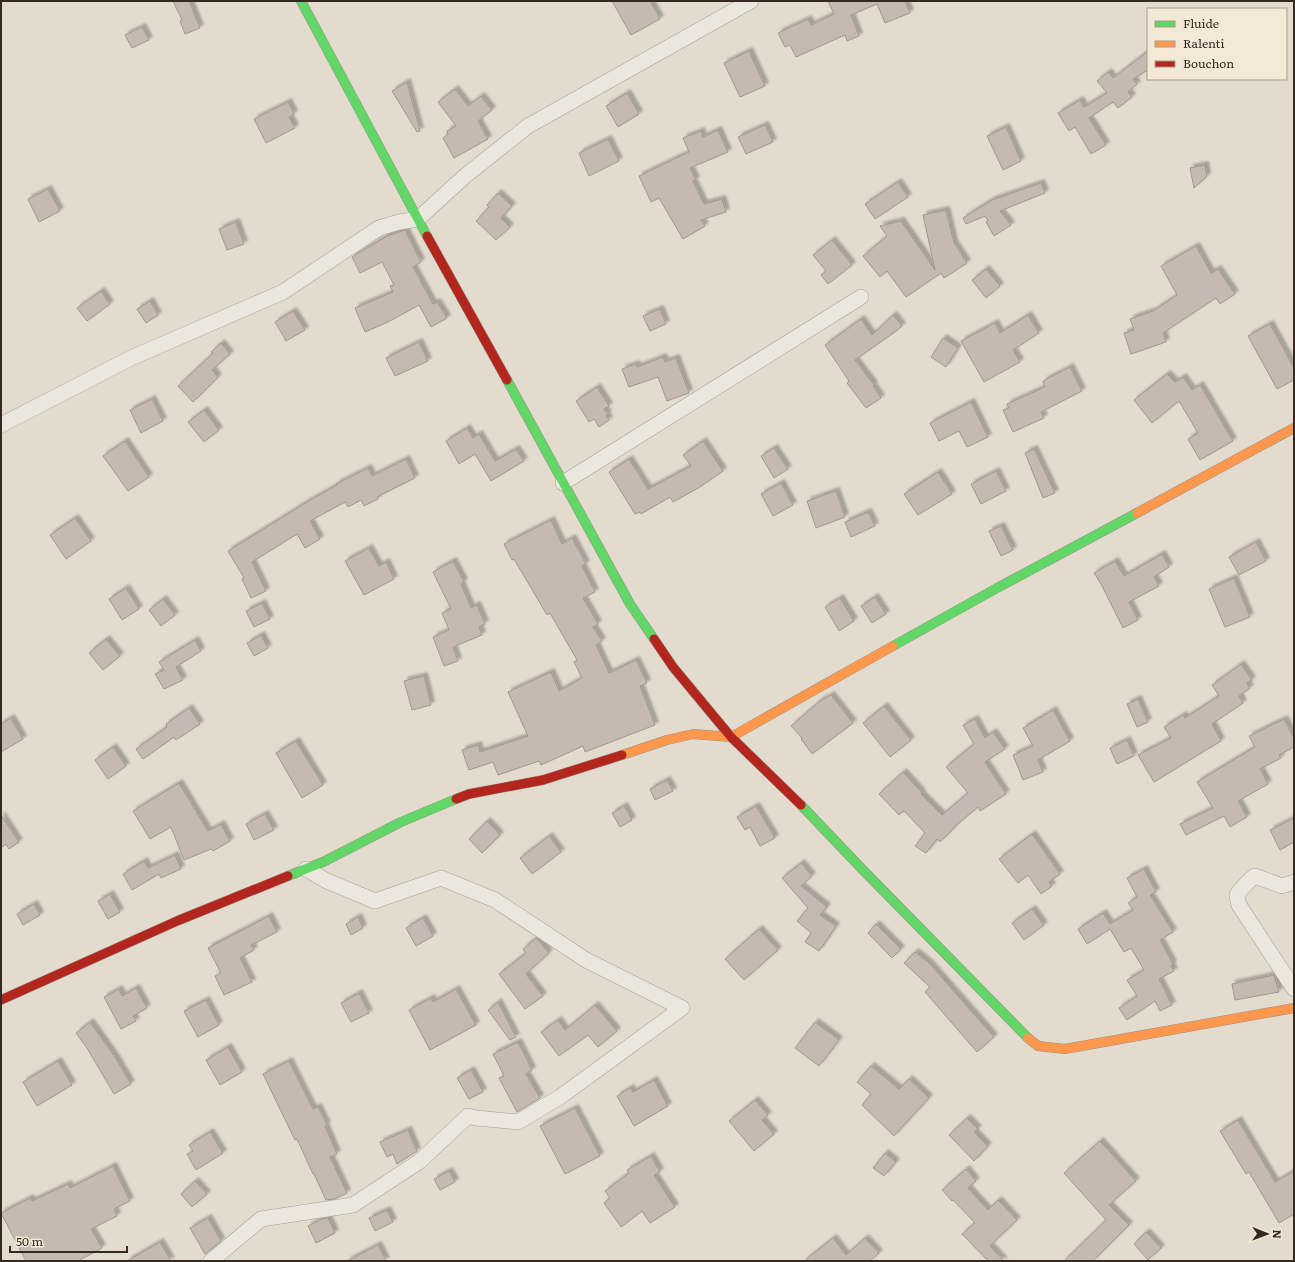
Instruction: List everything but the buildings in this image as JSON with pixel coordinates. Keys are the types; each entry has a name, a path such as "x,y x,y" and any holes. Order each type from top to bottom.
{"street":[{"path":"301,1 418,219 630,604 673,667 731,737 788,791 860,868 1021,1032 1038,1046 1065,1049 1294,1008"},
{"path":"1,425 131,358 284,292 379,228 399,222 418,219 465,176 528,126 751,1"},
{"path":"563,483 861,297"},
{"path":"1,1000 177,921 323,862 401,822 469,794 543,780 668,740 693,734 731,737 997,588 1294,428"},
{"path":"211,1261 261,1219 353,1205 420,1161 468,1116 518,1122 560,1097 682,1008 586,960 496,900 441,878 375,900 327,881 306,869"},
{"path":"1294,882 1282,886 1255,876 1237,894 1239,905 1294,989"}],"traffic: fast":[{"path":"301,1 427,236"},
{"path":"507,380 630,604 654,639"},
{"path":"893,646 1137,513"},
{"path":"288,876 323,862 401,822 456,799"},
{"path":"801,805 1028,1038"}],"traffic: slow":[{"path":"1137,513 1294,428"},
{"path":"622,755 667,740 693,734 731,737 893,646"},
{"path":"1028,1038 1038,1046 1065,1049 1294,1008"}],"traffic: jam":[{"path":"427,236 507,380"},
{"path":"654,639 673,667 731,737 801,805"},
{"path":"456,799 469,794 543,780 622,755"},
{"path":"1,1000 177,921 288,876"}]}
